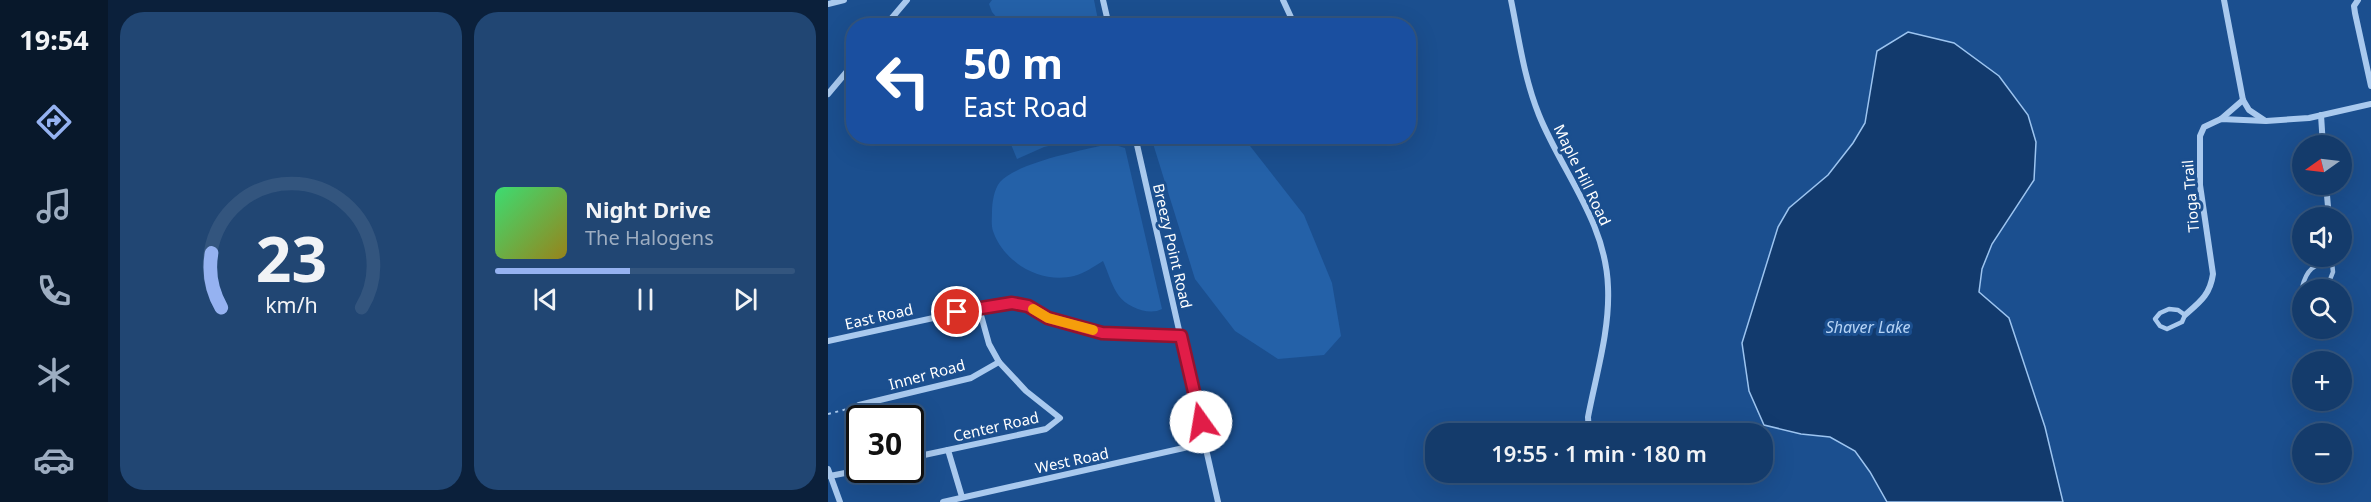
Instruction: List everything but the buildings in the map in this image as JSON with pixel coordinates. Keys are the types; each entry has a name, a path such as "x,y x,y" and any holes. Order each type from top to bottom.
{"street":[{"path":"828,4 844,0"},
{"path":"892,18 907,0"},
{"path":"1103,0 1107,18"},
{"path":"1283,0 1291,18"},
{"name":"Maple Hill Road","path":"1511,0 1532,94 1554,146 1596,228 1604,257 1608,286 1607,317 1588,423"},
{"path":"2224,0 2243,100 2249,110 2266,121"},
{"path":"2358,0 2354,6 2355,13 2371,86"},
{"path":"828,94 846,73"},
{"path":"2221,119 2243,100"},
{"path":"2221,119 2266,121 2321,115 2371,104"},
{"path":"2321,115 2322,135"},
{"name":"Tioga Trail","path":"2185,315 2196,308 2211,287 2212,261 2204,223 2200,185 2200,136 2204,127 2221,119"},
{"name":"Breezy Point Road","path":"1137,144 1218,502"},
{"name":"East Road","path":"828,341 1012,303 1028,306 1048,318 1102,333 1181,336"},
{"path":"979,308 989,344 999,362"},
{"name":"Center Road","path":"924,455 1046,429 1060,418 1012,378 999,362"},
{"name":"Inner Road","path":"859,405 971,378 999,362"},
{"name":"West Road","path":"943,502 1206,443"},
{"path":"948,450 962,497"},
{"path":"840,502 829,473 846,471"}],"lane":[{"path":"2304,279 2313,267"},
{"path":"2169,309 2178,310 2185,315 2182,322 2167,329 2160,326 2155,319 2160,313 2169,309"}],"path":[{"path":"828,414 846,409"}],"shaded area":[{"path":"992,0 1094,0 1098,18 997,18 989,4"},
{"path":"1011,144 1058,144 1044,147 1017,159"},
{"path":"1153,144 1248,144 1304,215 1332,283 1341,336 1324,355 1278,359 1235,331 1195,279"},
{"path":"1104,145 1125,148 1162,309 1157,311 1145,311 1123,300 1114,288 1103,261 1074,276 1061,278 1037,274 1006,253 993,231 992,208 995,192 1000,182 1008,175 1049,159"}],"water":[{"name":"Shaver Lake","path":"1908,32 1954,43 1999,76 2028,115 2036,142 2034,180 1992,244 1982,269 1979,292 2009,318 2045,427 2063,502 1887,502 1855,451 1830,437 1801,434 1773,427 1773,423 1763,423 1749,391 1742,343 1778,227 1789,208 1828,175 1853,143 1865,123 1877,51"}],"slow traffic":[{"path":"1033,309 1048,318 1093,330"}],"route":[{"path":"957,312 994,304 1012,303 1028,306 1048,318 1102,333 1181,336 1201,422"}]}
